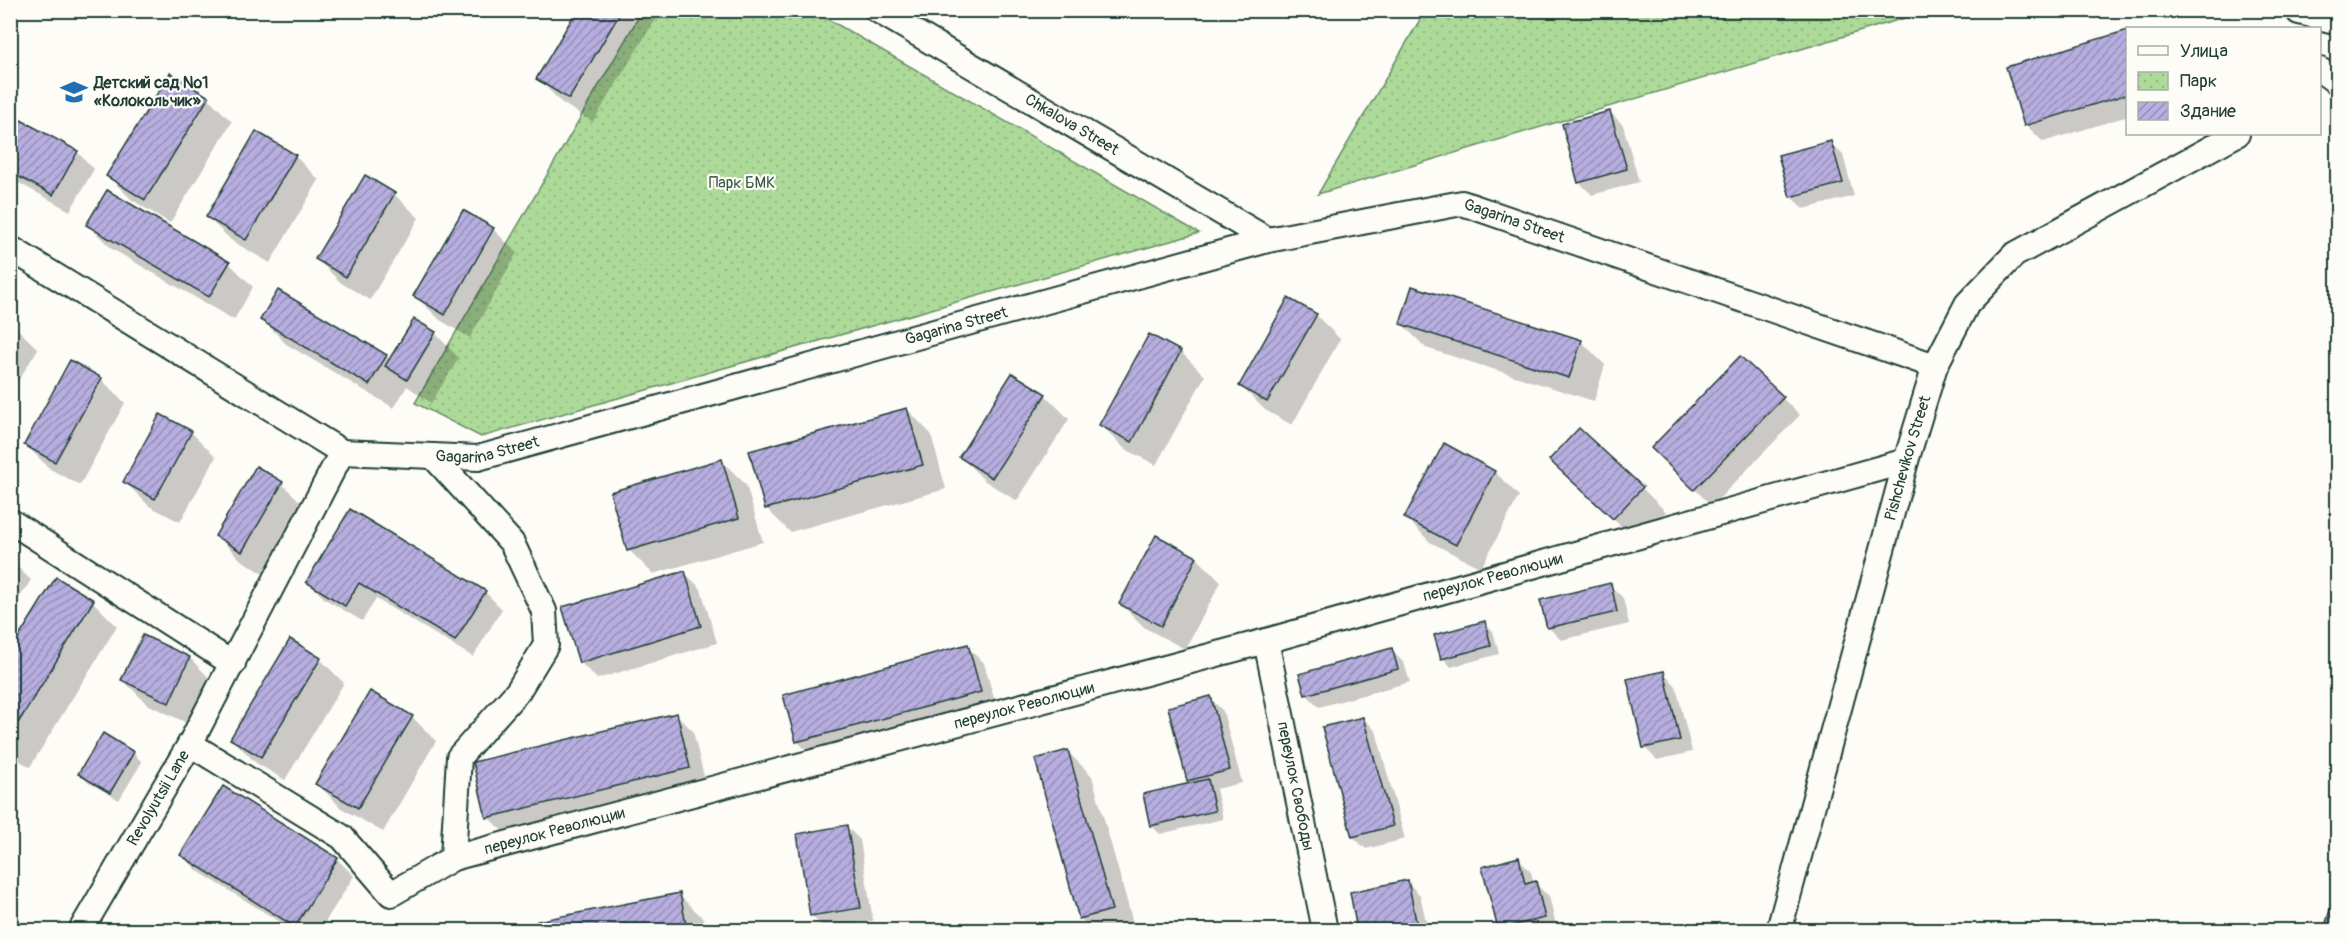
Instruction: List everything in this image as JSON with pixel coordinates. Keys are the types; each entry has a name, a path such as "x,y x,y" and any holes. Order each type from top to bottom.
{"street":[{"name":"Chkalova Street","path":"877,10 1268,240"},
{"path":"2296,17 2337,22"},
{"path":"2321,71 2337,83"},
{"name":"Pishchevikov Street","path":"1779,930 1906,460 1935,366 1967,304 2014,255 2235,135"},
{"name":"Gagarina Street","path":"10,248 342,452 478,458 1268,240 1462,203 1935,366"},
{"name":"Revolyutsii Lane","path":"81,930 190,744 342,452"},
{"path":"433,456 512,543 544,611 546,645 518,692 459,757 453,858"},
{"name":"переулок Революции","path":"190,744 342,837 391,894 453,858 1266,641 1906,460"},
{"path":"10,521 233,664"},
{"name":"переулок Свободы","path":"1266,641 1325,930"}],"green space":[{"path":"1425,10 1928,11 1318,194"},
{"name":"Парк БМК","path":"642,11 814,11 1199,233 481,437 415,403"}],"building":[{"path":"577,10 622,10 569,99 536,79"},
{"path":"2126,31 2126,95 2024,126 2006,67"},
{"path":"170,73 209,97 145,200 106,176"},
{"path":"1610,111 1627,169 1578,183 1562,124"},
{"path":"10,114 78,151 53,195 10,172"},
{"path":"256,131 296,155 246,240 206,217"},
{"path":"1831,141 1843,183 1790,197 1778,155"},
{"path":"365,175 395,193 346,277 315,259"},
{"path":"107,190 230,262 209,297 86,225"},
{"path":"463,210 494,228 445,315 413,296"},
{"path":"1412,286 1582,340 1569,378 1400,324"},
{"path":"278,290 387,355 369,385 260,320"},
{"path":"1288,298 1317,314 1267,402 1239,386"},
{"path":"414,319 436,332 407,380 385,366"},
{"path":"1149,334 1181,351 1132,442 1099,425"},
{"path":"1740,356 1784,397 1694,490 1651,448"},
{"path":"70,360 102,378 55,462 24,445"},
{"path":"1012,373 1046,394 992,478 959,457"},
{"path":"907,408 923,465 765,509 749,451"},
{"path":"160,414 192,431 155,499 123,482"},
{"path":"1579,428 1643,487 1613,519 1549,460"},
{"path":"1444,443 1495,471 1456,545 1404,518"},
{"path":"722,459 739,518 627,551 610,492"},
{"path":"256,466 283,482 242,552 215,536"},
{"path":"350,509 486,591 455,641 359,583 345,606 306,582"},
{"path":"1156,535 1197,557 1161,626 1119,604"},
{"path":"685,571 701,626 579,663 562,607"},
{"path":"56,577 94,600 10,736 10,651"},
{"path":"1611,583 1617,612 1547,628 1540,600"},
{"path":"1485,621 1491,646 1441,659 1434,635"},
{"path":"143,635 190,657 169,703 121,680"},
{"path":"290,639 321,658 261,757 230,739"},
{"path":"968,644 981,692 796,742 783,695"},
{"path":"1392,648 1398,669 1305,695 1299,674"},
{"path":"1664,671 1680,740 1643,748 1627,679"},
{"path":"370,691 413,716 358,808 315,784"},
{"path":"1211,696 1230,770 1187,781 1168,707"},
{"path":"677,713 690,768 486,818 473,762"},
{"path":"1363,717 1393,826 1352,837 1322,727"},
{"path":"103,733 134,752 110,793 78,774"},
{"path":"1068,750 1112,910 1079,919 1035,759"},
{"path":"1208,779 1215,811 1150,826 1143,794"},
{"path":"223,786 338,858 295,927 180,855"},
{"path":"847,825 861,908 810,916 797,834"},
{"path":"1519,857 1525,884 1536,881 1545,918 1498,929 1482,867"},
{"path":"1408,880 1417,926 1394,930 1357,930 1350,892"},
{"path":"2338,882 2338,930 2324,930"},
{"path":"680,893 687,930 538,930 537,921"}],"place":[{"name":"Детский сад №1 «Колокольчик»","path":"74,92"}]}
